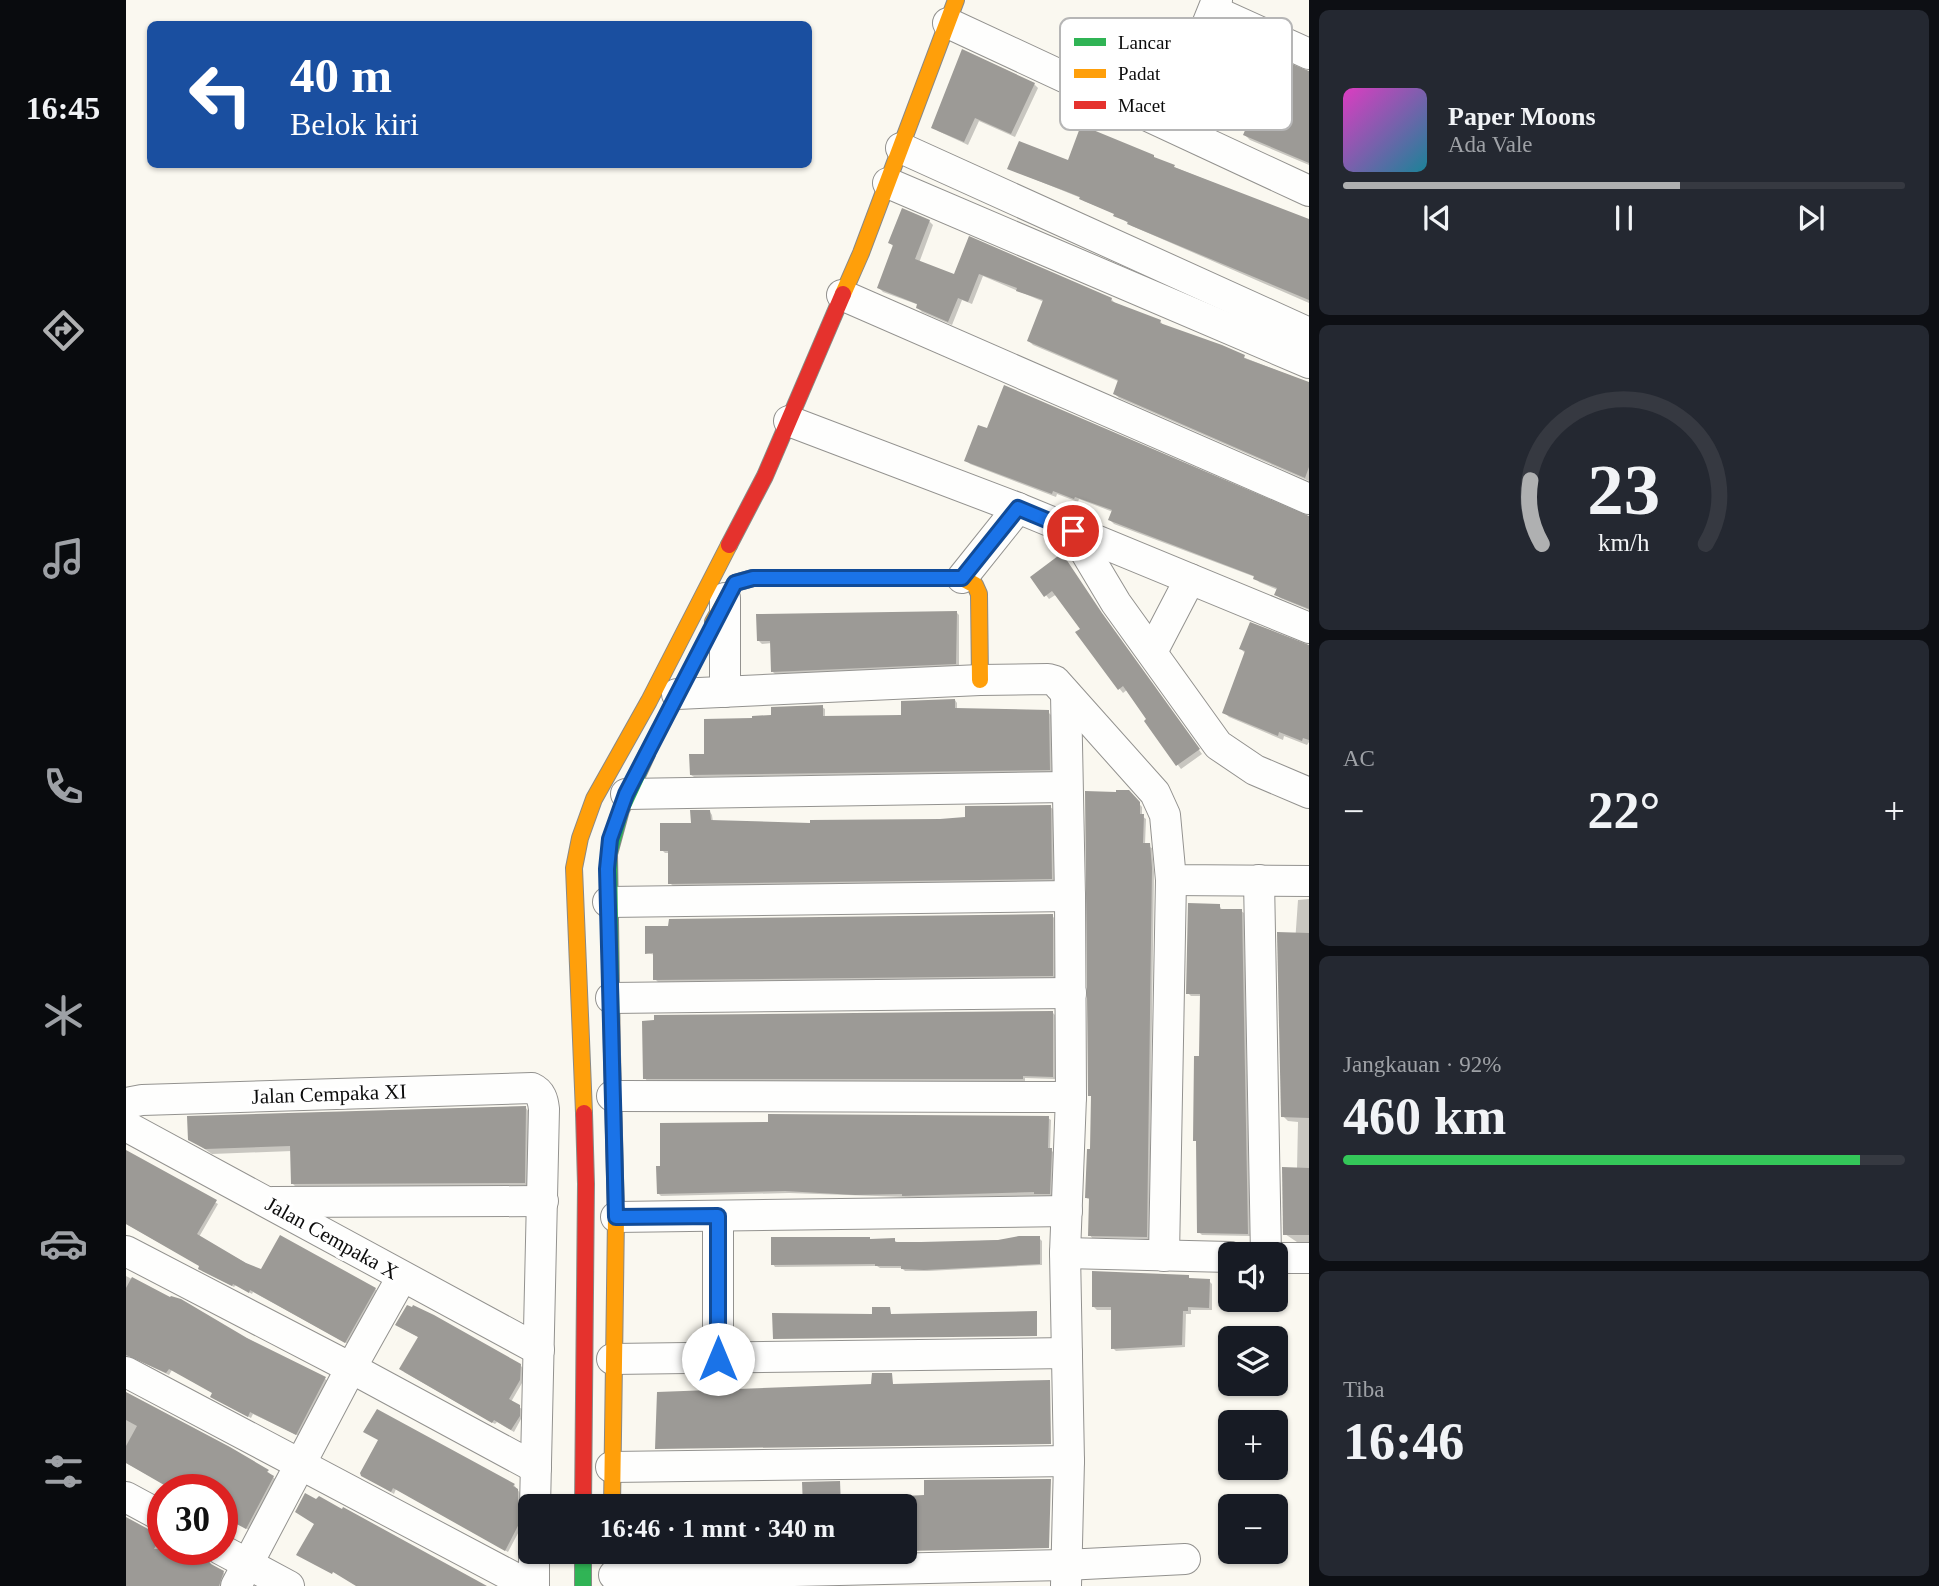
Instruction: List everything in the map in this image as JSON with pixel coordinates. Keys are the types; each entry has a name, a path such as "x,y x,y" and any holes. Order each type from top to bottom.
{"street":[{"path":"1215,5 1240,18"},
{"path":"686,669 735,538 861,253 952,11 1060,68"},
{"path":"1292,45 1309,54"},
{"path":"1180,130 1309,191"},
{"path":"901,148 1309,333"},
{"path":"888,183 1309,363"},
{"path":"842,295 1309,499"},
{"path":"789,421 1018,508 1309,628"},
{"path":"962,578 1018,508"},
{"path":"1073,531 1116,603 1218,745 1255,770 1309,793"},
{"path":"612,1494 612,1359 599,1301 585,1271 582,1028 574,868 594,799 686,669 735,583 753,578 962,578 975,585 979,594 980,680"},
{"path":"1152,652 1190,579"},
{"path":"725,598 725,692"},
{"path":"686,669 725,692 1045,678 1055,681 1155,793 1165,815 1171,880 1164,1256"},
{"path":"1066,694 1072,1097 1065,1253 1069,1461 1066,1576"},
{"path":"584,1494 599,1301 615,1271 608,902 610,839 626,794 652,744"},
{"path":"626,794 1066,787"},
{"path":"577,851 609,852"},
{"path":"1171,880 1309,881"},
{"path":"1259,880 1266,1242"},
{"path":"608,902 1070,895"},
{"path":"611,998 1071,993"},
{"name":"Jalan Cempaka XI","path":"126,1103 142,1100 531,1088 541,1096 544,1109 543,1201"},
{"path":"612,1096 1072,1097"},
{"name":"Jalan Cempaka X","path":"126,1126 539,1350"},
{"path":"269,1202 543,1201 536,1494"},
{"path":"616,1217 1068,1211"},
{"path":"718,1216 718,1359"},
{"path":"126,1251 536,1468"},
{"path":"1065,1253 1218,1257"},
{"path":"1288,1258 1309,1258"},
{"path":"585,1271 615,1271"},
{"path":"289,1586 242,1575 402,1277"},
{"path":"612,1359 1067,1353"},
{"path":"126,1372 532,1586 533,1564"},
{"path":"611,1467 1069,1461"},
{"path":"126,1497 147,1508"},
{"path":"614,1571 1066,1576 1185,1559"},
{"path":"583,1564 583,1586"}],"building":[{"path":"962,49 1035,83 1011,134 975,118 964,142 931,128"},
{"path":"1292,64 1309,71 1309,163 1243,135 1245,130 1292,130"},
{"path":"1079,130 1093,130 1154,155 1175,165 1174,167 1309,219 1309,300 1127,224 1128,222 1113,216 1114,214 1079,199 1080,197 1007,169 1019,141 1068,160"},
{"path":"902,208 930,220 915,259 954,274 969,236 1112,298 1111,301 1161,320 1160,323 1222,345 1245,355 1244,358 1309,382 1309,467 1305,478 1113,394 1118,380 1027,341 1043,300 1016,291 1017,288 979,274 968,302 958,298 948,322 916,308 917,304 877,288 893,245 888,243"},
{"path":"1004,385 1309,516 1309,609 1274,595 1277,588 1253,579 1254,576 1108,520 1112,510 1053,491 1052,494 964,461 978,425 987,428"},
{"path":"1062,553 1200,749 1176,766 1123,686 1118,690 1075,632 1080,629 1052,591 1044,597 1030,577"},
{"path":"957,611 956,664 771,672 770,641 757,641 756,614"},
{"path":"1250,622 1309,645 1309,740 1303,738 1302,741 1279,732 1278,736 1222,713 1245,651 1239,649"},
{"path":"955,699 955,708 1049,710 1050,770 690,775 689,754 704,754 704,719 752,718 771,715 771,707 823,705 823,716 901,715 901,701"},
{"path":"1129,790 1140,802 1140,814 1144,814 1143,843 1150,843 1152,868 1147,1237 1088,1236 1089,1198 1085,1198 1087,1149 1090,1149 1091,1096 1088,1096 1085,791"},
{"path":"1051,805 1052,879 668,884 668,851 660,851 660,823 691,823 690,810 710,810 711,820 810,823 810,820 940,819 965,817 965,806"},
{"path":"1188,903 1220,904 1220,909 1242,909 1248,1234 1197,1233 1196,1141 1193,1141 1194,1056 1199,1056 1200,994 1186,994"},
{"path":"1053,914 1053,976 653,980 653,953 645,954 645,926 668,926 669,919"},
{"path":"1277,932 1309,933 1309,1118 1281,1117"},
{"path":"1053,1011 1053,1077 643,1079 642,1021 654,1020 654,1015"},
{"path":"526,1106 525,1183 291,1184 290,1146 205,1149 188,1140 187,1116"},
{"path":"768,1114 1049,1116 1048,1148 1052,1148 1050,1194 1034,1192 902,1196 785,1191 657,1194 656,1166 660,1166 660,1123 768,1122"},
{"path":"126,1150 217,1200 197,1234 246,1263 261,1269 280,1235 376,1288 345,1343 250,1290 249,1293 198,1269 199,1266 126,1224"},
{"path":"1282,1167 1309,1168 1309,1235 1283,1235"},
{"path":"1040,1236 1040,1264 924,1270 875,1264 771,1265 771,1237 870,1237 895,1238 895,1242 921,1242 998,1240"},
{"path":"1092,1271 1189,1275 1189,1278 1210,1279 1209,1308 1188,1307 1188,1311 1183,1311 1182,1345 1111,1349 1111,1307 1092,1307"},
{"path":"132,1277 170,1297 181,1299 247,1338 326,1377 296,1435 250,1412 248,1417 210,1397 212,1393 169,1369 166,1373 126,1355 126,1288"},
{"path":"407,1305 434,1315 521,1364 520,1380 509,1399 520,1405 520,1416 511,1430 494,1420 492,1423 399,1369 418,1337 395,1325"},
{"path":"872,1307 890,1307 891,1314 1037,1311 1037,1336 773,1339 772,1313 872,1314"},
{"path":"872,1373 892,1373 893,1384 1050,1380 1051,1444 655,1449 657,1392 871,1384"},
{"path":"126,1392 269,1470 267,1472 274,1476 246,1529 238,1525 238,1474 147,1475 126,1463 126,1446 137,1426 126,1420"},
{"path":"377,1409 515,1484 513,1486 518,1489 518,1526 505,1551 393,1488 391,1492 361,1476 360,1473 378,1440 363,1432"},
{"path":"1051,1479 1049,1548 917,1551 917,1495 924,1495 924,1480"},
{"path":"840,1481 840,1494 802,1494 802,1482"},
{"path":"305,1493 316,1499 319,1496 342,1509 343,1507 487,1586 356,1586 333,1572 332,1574 296,1555 314,1524 295,1512"},
{"path":"126,1517 147,1528 147,1565 213,1565 224,1571 219,1586 126,1586"}],"traffic: fast":[{"path":"612,1054 609,854 621,810 647,754"},
{"path":"583,1564 583,1586"}],"traffic: slow":[{"path":"843,294 956,0"},
{"path":"584,1113 574,868 580,838 594,799 649,701 729,545"},
{"path":"713,622 735,583 753,578 962,578 975,585 979,594 980,680"},
{"path":"612,1054 616,1217 612,1494"}],"traffic: jam":[{"path":"729,545 765,476 843,294"},
{"path":"583,1494 586,1184 584,1113"}],"route":[{"path":"718,1359 718,1216 616,1217 607,869 610,839 626,794 735,583 753,578 962,578 1018,508 1073,531"}]}
